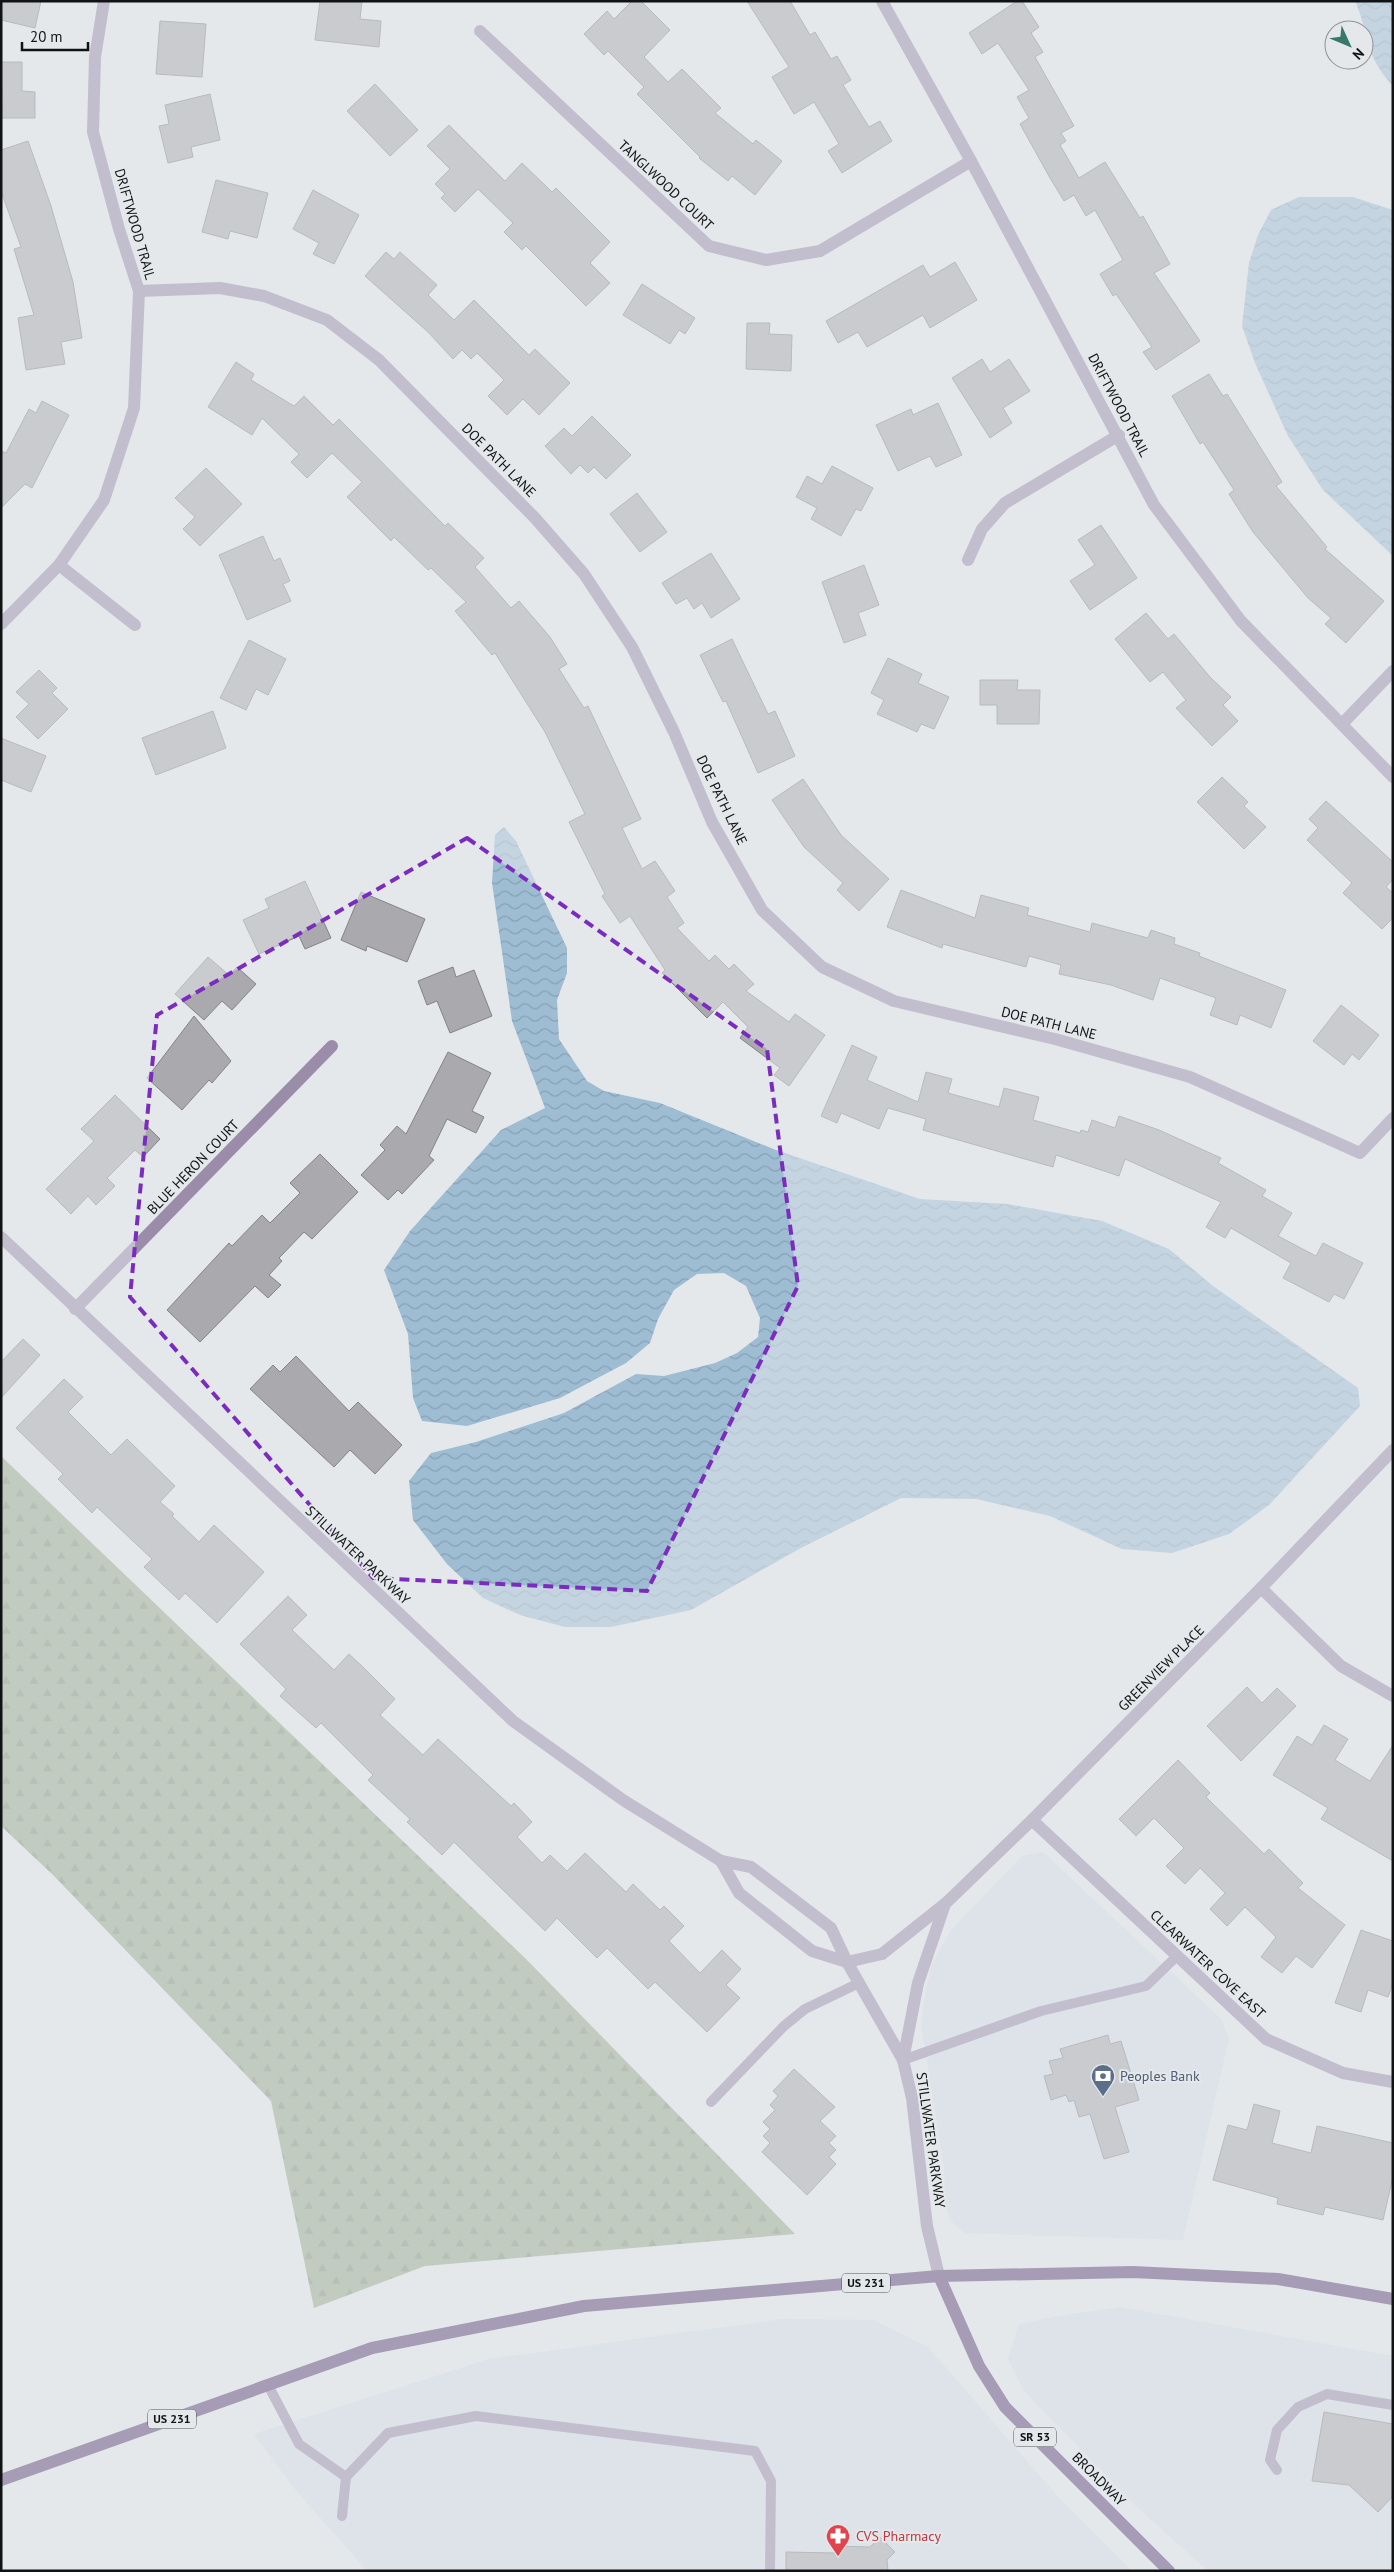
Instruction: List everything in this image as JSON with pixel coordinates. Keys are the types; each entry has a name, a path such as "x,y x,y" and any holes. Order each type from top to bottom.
{"main road":[{"name":"US 231","path":"1,2480 372,2348 584,2306 939,2276 1133,2272 1278,2280 1393,2299"},
{"name":"BROADWAY","path":"939,2276 980,2366 1005,2407 1169,2571"}],"street":[{"name":"DRIFTWOOD TRAIL","path":"1,624 59,565 104,500 134,408 139,291 119,228 93,132 95,57 104,1"},
{"name":"DRIFTWOOD TRAIL","path":"882,1 1119,435 1154,505 1241,621 1393,776"},
{"name":"TANGLWOOD COURT","path":"480,31 709,246 766,260 820,250 971,161"},
{"name":"DOE PATH LANE","path":"139,291 220,288 264,296 327,320 379,360 535,518 584,574 632,647 674,732 712,822 762,910 822,967 894,1001 1055,1039 1190,1077 1360,1153 1393,1118"},
{"path":"968,560 982,529 1005,503 1119,435"},
{"path":"59,565 135,625"},
{"path":"1342,724 1393,671"},
{"name":"BLUE HERON COURT","path":"75,1309 332,1046"},
{"name":"STILLWATER PARKWAY","path":"1,1237 513,1721 623,1800 721,1862 751,1867 831,1928 847,1962 904,2060 912,2098 928,2226 939,2276"},
{"name":"GREENVIEW PLACE","path":"847,1962 882,1954 946,1903 1032,1820 1261,1588 1393,1450"},
{"path":"1261,1588 1341,1666 1393,1696"},
{"name":"CLEARWATER COVE EAST","path":"1032,1820 1266,2039 1343,2073 1393,2082"},
{"name":"STILLWATER PARKWAY","path":"721,1862 739,1893 812,1951 847,1962"},
{"name":"GREENVIEW PLACE","path":"904,2060 918,1983 946,1903"}],"lane":[{"path":"904,2060 1041,2011 1146,1986 1177,1956"},
{"path":"711,2102 784,2026 805,2009 859,1983"},
{"path":"268,2385 299,2444 346,2477"},
{"path":"1277,2470 1270,2460 1277,2430 1298,2407 1327,2394 1393,2405"},
{"path":"342,2516 346,2477 388,2434 476,2416 755,2451 771,2481 770,2571"}],"highlighted area":[{"path":"467,838 767,1049 798,1286 647,1591 373,1578 130,1297 157,1015"}],"shaded area":[{"path":"1043,1852 1221,2019 1229,2038 1183,2240 964,2233 950,2220 945,2204 944,2167 921,2024 932,1964 951,1930 1022,1856"},
{"path":"1120,2307 1393,2356 1393,2571 1208,2571 1137,2507 1024,2391 1008,2359 1019,2324"},
{"path":"783,2319 874,2320 928,2347 1059,2498 1132,2571 367,2571 294,2488 254,2434 489,2359"}],"green space":[{"path":"1,1456 526,1959 795,2234 425,2266 314,2308 271,2101 53,1875 1,1826"}],"water":[{"path":"1355,1 1393,1 1393,86 1374,58 1374,20 1362,20"},
{"path":"1299,197 1353,197 1393,210 1393,556 1323,490 1288,436 1255,363 1242,326 1249,263 1258,235 1271,210"},
{"path":"504,827 516,841 567,948 567,973 557,1000 559,1039 587,1081 604,1091 660,1103 776,1150 920,1199 1007,1204 1102,1221 1169,1249 1213,1286 1358,1388 1360,1406 1269,1505 1229,1534 1172,1553 1122,1549 1050,1516 976,1499 901,1498 799,1549 691,1610 611,1627 565,1627 520,1615 483,1598 447,1564 413,1520 409,1481 431,1453 476,1442 564,1413 636,1374 664,1376 715,1363 737,1353 758,1337 760,1318 746,1286 724,1273 697,1274 674,1290 658,1319 650,1343 626,1363 560,1398 467,1426 422,1421 413,1398 408,1334 384,1270 410,1231 501,1130 545,1108 512,1021 492,883 495,835"}],"building":[{"path":"1,1 41,1 35,28 1,20"},
{"path":"320,1 362,1 360,19 381,21 379,47 315,40"},
{"path":"632,1 641,1 670,30 644,57 668,82 682,69 721,108 715,113 753,144 756,140 782,161 755,195 732,176 728,181 699,158 637,94 644,87 608,51 604,55 584,34 607,11 614,19"},
{"path":"747,1 790,1 810,35 815,32 831,59 837,56 851,80 843,85 869,127 880,121 892,141 842,173 828,151 839,144 814,102 794,114 772,77 789,67"},
{"path":"1017,1 1022,1 1039,27 1031,33 1043,52 1035,57 1074,126 1061,133 1066,141 1060,145 1079,178 1105,162 1140,218 1143,216 1170,264 1154,273 1200,341 1156,370 1143,352 1152,347 1116,294 1113,296 1100,274 1123,260 1095,210 1086,216 1074,195 1064,201 1020,124 1029,118 1017,97 1029,90 998,43 982,54 969,33"},
{"path":"160,21 206,24 202,77 156,74"},
{"path":"1,62 22,62 22,91 35,92 35,118 2,118"},
{"path":"375,84 418,130 390,156 347,111"},
{"path":"210,94 220,140 191,147 193,157 168,163 159,126 169,124 165,105"},
{"path":"449,125 505,181 522,163 552,192 556,188 610,242 590,263 610,283 586,306 526,246 522,250 504,232 513,223 478,189 455,212 441,198 445,194 435,184 450,169 427,146"},
{"path":"28,141 51,206 73,282 82,338 61,342 65,364 26,370 18,318 34,315 14,249 21,247 1,191 1,150"},
{"path":"216,180 268,193 257,238 230,231 228,239 202,232"},
{"path":"313,190 359,215 334,264 313,254 319,243 293,229"},
{"path":"386,252 394,259 400,252 437,285 428,295 454,320 474,300 529,355 535,349 570,383 539,415 523,399 507,415 488,396 504,380 477,353 471,359 462,350 453,359 428,332 365,276"},
{"path":"955,262 977,300 930,328 923,315 867,347 858,332 838,343 826,321 923,265 930,277"},
{"path":"642,284 695,318 685,334 679,330 670,344 623,315"},
{"path":"747,323 770,323 769,334 792,335 791,371 746,369"},
{"path":"982,359 990,372 1009,359 1030,391 1003,408 1012,423 990,438 952,378"},
{"path":"236,362 254,374 251,380 294,406 304,396 333,425 339,419 445,526 448,523 484,558 475,567 511,608 519,601 550,637 567,664 559,669 584,708 588,706 641,819 622,828 642,869 655,861 675,891 667,897 684,923 677,928 709,961 715,955 729,969 734,964 754,984 746,991 789,1022 795,1014 825,1035 789,1086 774,1075 780,1068 740,1038 748,1027 723,1002 707,1018 662,973 665,970 630,916 620,923 602,896 605,894 569,822 585,814 545,732 495,653 492,655 455,611 466,602 431,568 428,570 394,537 391,541 347,497 362,482 332,453 307,478 291,462 299,454 262,418 252,435 208,407"},
{"path":"1209,374 1223,396 1227,394 1282,482 1276,486 1327,547 1325,549 1384,601 1346,643 1325,624 1331,618 1308,598 1253,532 1229,494 1234,490 1203,442 1200,444 1172,396"},
{"path":"42,401 69,415 32,488 25,484 1,508 1,451 6,453 29,409 36,413"},
{"path":"938,403 962,455 936,467 930,456 898,471 876,425 911,409 913,415"},
{"path":"592,416 631,455 606,479 594,467 588,473 580,465 571,474 545,446 564,428 572,436"},
{"path":"832,466 873,488 861,511 856,509 841,536 811,519 817,508 796,497 807,476 822,484"},
{"path":"206,468 242,504 200,546 183,529 195,517 175,498"},
{"path":"637,493 667,532 640,552 610,514"},
{"path":"1101,525 1137,578 1090,610 1070,581 1095,565 1078,540"},
{"path":"263,536 274,561 280,558 290,581 283,584 291,601 247,620 219,555"},
{"path":"711,553 740,599 711,618 702,603 694,609 687,598 676,604 662,583"},
{"path":"864,565 879,605 858,613 866,635 844,643 822,582"},
{"path":"1146,613 1168,639 1174,634 1210,677 1231,697 1223,705 1238,721 1212,746 1176,708 1186,700 1163,672 1150,682 1115,639"},
{"path":"732,639 768,714 775,711 795,756 758,773 726,701 723,702 700,655"},
{"path":"249,640 286,659 268,695 256,689 246,710 220,698"},
{"path":"888,658 922,674 918,683 949,697 934,729 921,724 917,732 877,714 884,700 871,693"},
{"path":"39,670 57,688 52,693 68,709 38,739 16,717 29,704 16,692"},
{"path":"980,680 1018,680 1017,690 1040,690 1039,724 997,724 997,705 980,705"},
{"path":"213,711 226,748 156,775 142,738"},
{"path":"1,738 46,756 31,792 1,780"},
{"path":"1222,777 1248,802 1244,806 1266,827 1244,849 1197,802"},
{"path":"803,779 841,835 889,879 859,911 837,890 843,883 804,847 772,800"},
{"path":"1326,801 1393,862 1393,879 1386,887 1393,893 1393,918 1382,929 1343,893 1352,883 1307,840 1318,828 1309,819"},
{"path":"305,881 331,938 305,949 299,936 259,954 243,920 269,908 265,899"},
{"path":"901,890 975,918 981,895 1029,908 1027,915 1090,932 1092,923 1148,938 1151,930 1175,938 1174,944 1200,953 1199,956 1286,990 1271,1028 1240,1015 1237,1025 1210,1015 1216,998 1160,978 1153,1000 1111,985 1059,974 1061,965 1029,956 1026,967 943,944 942,948 887,927"},
{"path":"361,892 425,919 407,962 367,946 366,951 341,940"},
{"path":"208,957 229,975 237,967 256,984 232,1010 222,1001 204,1020 175,994"},
{"path":"453,967 456,977 474,970 492,1016 450,1033 437,1001 427,1005 418,981"},
{"path":"1341,1005 1379,1035 1359,1060 1352,1054 1344,1065 1313,1041"},
{"path":"194,1016 231,1061 212,1083 209,1080 182,1110 147,1078"},
{"path":"852,1045 877,1057 867,1080 918,1102 926,1072 952,1079 948,1093 999,1107 1004,1088 1039,1097 1033,1120 1080,1133 1081,1130 1088,1132 1092,1120 1115,1128 1119,1116 1159,1130 1221,1158 1218,1163 1266,1190 1262,1196 1292,1213 1278,1236 1316,1256 1323,1243 1363,1263 1344,1299 1334,1294 1329,1302 1283,1278 1291,1263 1231,1228 1225,1238 1206,1227 1221,1202 1125,1159 1119,1176 1056,1155 1053,1167 923,1130 926,1119 888,1108 879,1129 841,1113 837,1123 821,1116"},
{"path":"448,1052 491,1073 472,1111 484,1117 476,1133 447,1119 429,1156 434,1160 402,1194 398,1190 388,1200 361,1175 385,1150 380,1145 397,1126 406,1134"},
{"path":"115,1095 160,1139 143,1157 135,1150 107,1178 115,1186 96,1205 88,1196 71,1214 46,1189 94,1141 81,1129"},
{"path":"320,1154 358,1192 312,1239 304,1232 279,1258 282,1261 269,1275 281,1285 268,1298 255,1286 200,1342 167,1310 229,1243 232,1246 262,1215 270,1223 300,1193 290,1183"},
{"path":"23,1339 40,1355 1,1398 1,1362"},
{"path":"296,1356 349,1411 358,1402 402,1445 375,1474 350,1450 334,1467 250,1389 273,1365 280,1372"},
{"path":"64,1379 83,1397 68,1412 111,1455 127,1439 175,1486 160,1502 174,1514 172,1516 199,1542 214,1525 264,1572 217,1623 185,1593 179,1600 144,1567 152,1559 97,1507 92,1513 58,1479 63,1474 16,1428"},
{"path":"288,1596 307,1615 292,1630 334,1670 349,1654 365,1669 395,1699 380,1715 423,1755 438,1739 511,1806 514,1803 532,1822 517,1837 542,1863 550,1855 567,1871 585,1853 626,1892 633,1884 660,1910 664,1906 684,1926 669,1941 700,1973 722,1950 741,1969 726,1985 740,1998 707,2032 655,1982 648,1989 607,1948 597,1958 557,1918 545,1931 454,1842 442,1855 407,1822 410,1819 368,1780 373,1775 321,1723 316,1728 280,1696 286,1689 240,1644"},
{"path":"1247,1687 1262,1703 1277,1688 1296,1706 1241,1761 1207,1726"},
{"path":"1324,1725 1348,1739 1335,1760 1370,1781 1393,1745 1393,1861 1321,1819 1328,1808 1273,1775 1297,1736 1312,1745"},
{"path":"1178,1760 1210,1793 1206,1797 1264,1854 1269,1849 1303,1883 1298,1888 1345,1925 1312,1968 1296,1956 1282,1973 1261,1957 1276,1937 1245,1907 1227,1926 1210,1909 1225,1893 1200,1868 1185,1884 1166,1866 1184,1848 1154,1818 1136,1836 1119,1819"},
{"path":"1361,1930 1393,1941 1393,1983 1388,1997 1368,1990 1361,2012 1335,2003"},
{"name":"Peoples Bank","path":"1108,2035 1110,2044 1121,2041 1139,2100 1115,2107 1129,2152 1104,2159 1090,2114 1079,2117 1074,2100 1069,2102 1066,2095 1051,2100 1044,2076 1053,2074 1049,2061 1063,2058 1060,2049"},
{"path":"794,2069 835,2107 820,2121 836,2136 829,2143 836,2150 829,2157 836,2164 807,2195 762,2152 770,2143 763,2136 770,2129 763,2122 775,2110 770,2105 778,2096 773,2091"},
{"path":"1254,2104 1280,2111 1272,2143 1311,2153 1317,2126 1393,2143 1393,2177 1383,2220 1325,2207 1323,2215 1277,2204 1278,2198 1213,2180 1228,2125 1247,2130"},
{"path":"1324,2412 1393,2424 1393,2496 1378,2512 1349,2485 1312,2481"},
{"name":"CVS Pharmacy","path":"880,2537 895,2552 887,2560 888,2571 786,2571 786,2552 835,2553 835,2546 870,2547"}],"place":[{"name":"Peoples Bank","path":"1103,2097"},
{"name":"CVS Pharmacy","path":"838,2557"}]}
